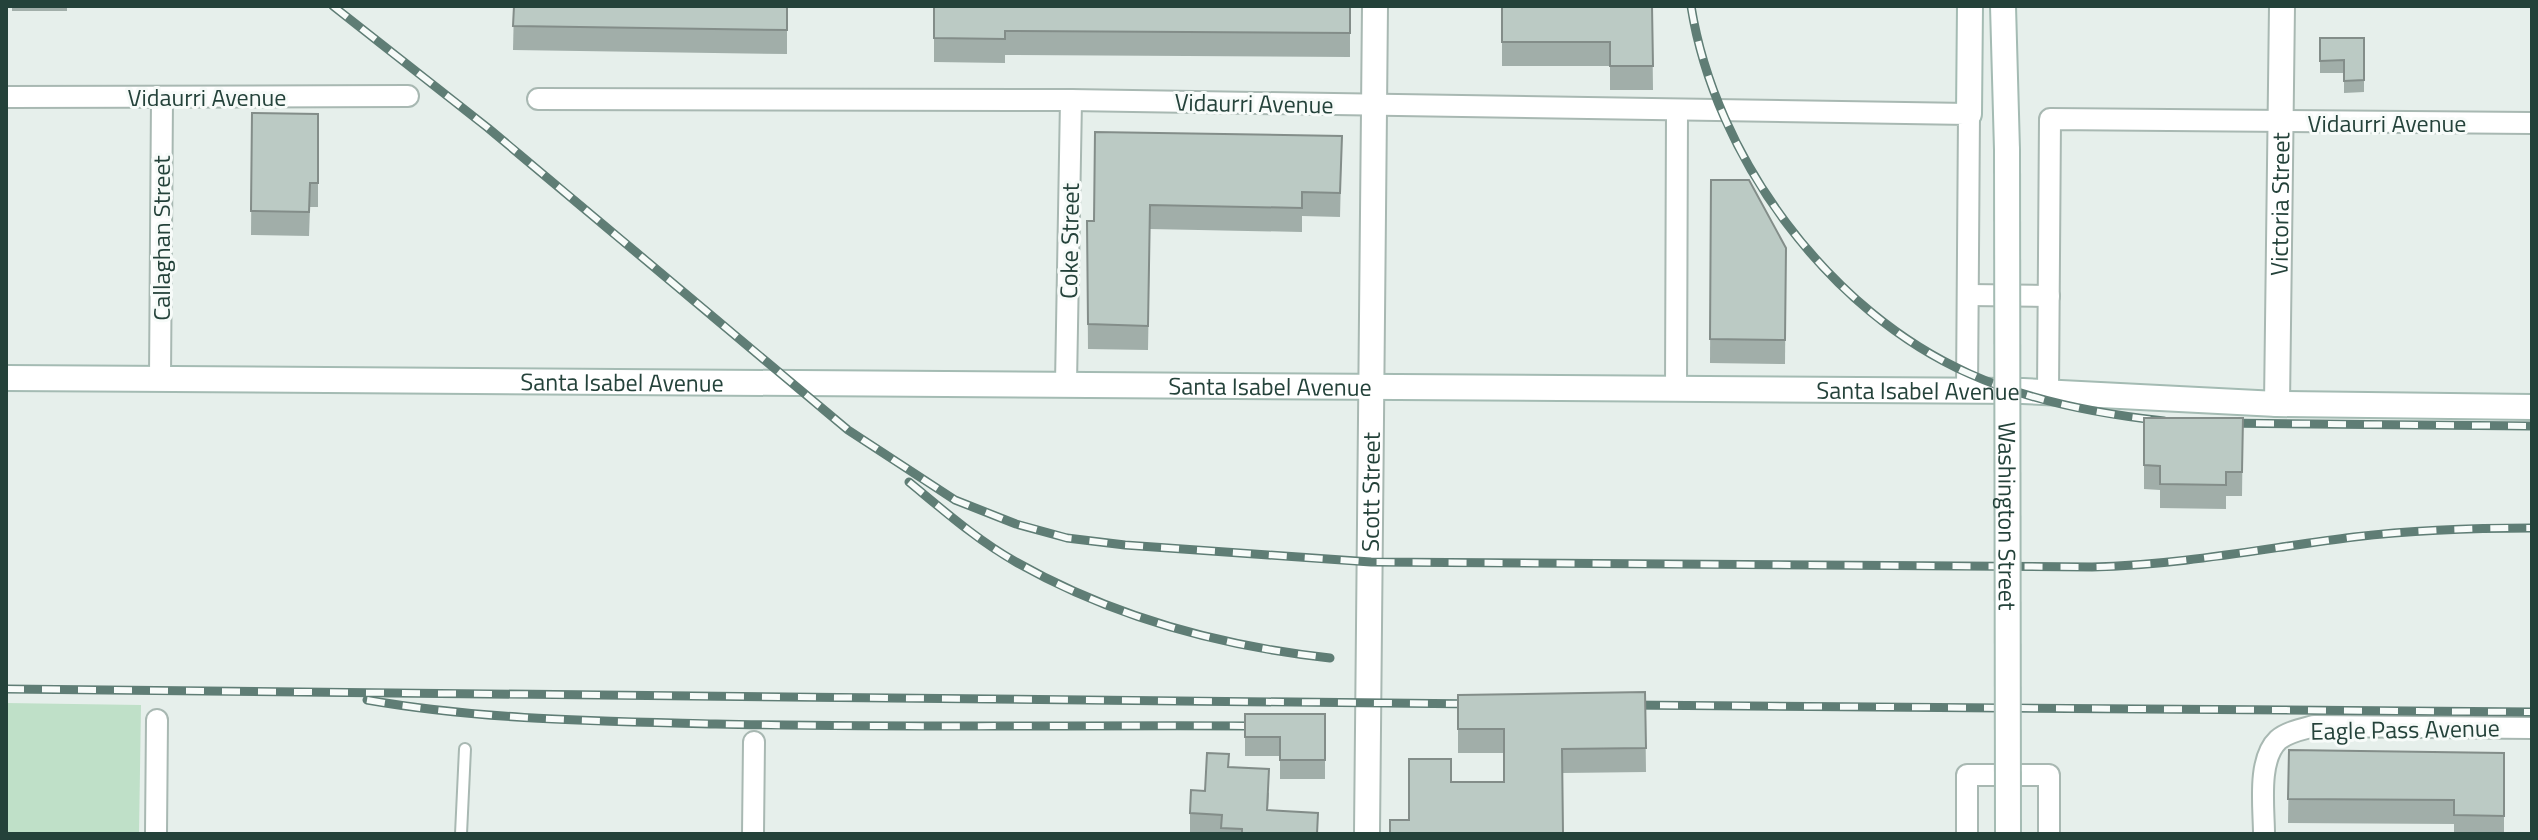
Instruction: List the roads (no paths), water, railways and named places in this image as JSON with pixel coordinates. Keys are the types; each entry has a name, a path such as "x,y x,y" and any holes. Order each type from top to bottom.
{"main road":[{"name":"Scott Street","path":"1367,834 1375,6"},
{"path":"1969,114 1970,6"},
{"name":"Washington Street","path":"2003,6 2007,150 2008,834"},
{"name":"Victoria Street","path":"2277,404 2282,6"},
{"name":"Santa Isabel Avenue","path":"6,378 1967,391 2277,404 2532,407"}],"street":[{"name":"Vidaurri Avenue","path":"6,97 408,96"},
{"name":"Callaghan Street","path":"160,378 162,98"},
{"name":"Vidaurri Avenue","path":"538,99 1071,100 1677,112 1969,114"},
{"name":"Coke Street","path":"1066,383 1071,100"},
{"path":"1676,389 1677,112"},
{"path":"1967,391 1969,114"},
{"name":"Vidaurri Avenue","path":"2049,296 2050,119 2532,123"},
{"path":"1969,295 2049,296 2048,392"},
{"path":"156,834 157,720"},
{"name":"Eagle Pass Avenue","path":"2264,834 2268,755 2279,739 2314,726 2532,728"},
{"path":"753,834 754,742"},
{"path":"1967,834 1967,775 2049,775 2049,834"}],"lane":[{"path":"461,834 465,749"}],"railway":[{"path":"333,6 488,128 848,430 955,500 1016,524 1067,538 1125,545 1371,562 2092,567 2191,560 2376,535 2532,528"},
{"path":"1691,6 1704,63 1725,118 1753,172 1787,223 1826,270 1870,312 1919,347 1970,374 2016,392 2065,405 2164,421"},
{"path":"2220,423 2532,426"},
{"path":"909,482 1002,553 1091,599 1208,637 1330,658"},
{"path":"6,689 1480,704"},
{"path":"367,700 497,716 628,722 853,726 1265,726"},
{"path":"1624,705 2532,712"}]}
